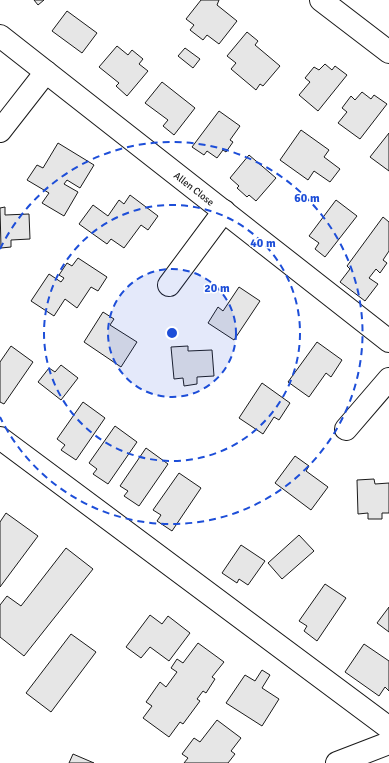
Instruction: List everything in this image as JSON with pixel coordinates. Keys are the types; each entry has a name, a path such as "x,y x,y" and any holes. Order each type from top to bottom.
{"street":[{"path":"321,0 389,52"},
{"name":"Allen Close","path":"0,36 389,341"},
{"path":"0,131 46,72"},
{"path":"169,285 224,211"},
{"path":"346,429 389,379"},
{"path":"0,438 389,728"},
{"path":"337,763 389,743"}],"building":[{"path":"34,0 44,0 38,5"},
{"path":"201,0 219,0 217,5 237,21 219,44 207,35 203,40 190,30 194,25 186,19"},
{"path":"67,11 97,33 82,53 52,31"},
{"path":"247,32 258,41 255,45 280,66 263,86 260,84 256,90 231,69 236,63 227,56"},
{"path":"117,46 128,55 132,50 143,59 139,64 148,71 127,96 116,86 119,83 99,67"},
{"path":"185,48 200,59 193,68 178,56"},
{"path":"325,64 332,70 335,66 347,75 318,111 299,95 310,82 305,78 314,67 319,70"},
{"path":"162,82 195,108 174,135 163,126 168,120 145,103"},
{"path":"362,92 371,99 374,95 387,104 360,139 338,123 347,112 342,108 351,96 355,100"},
{"path":"219,111 240,126 230,140 233,142 226,152 223,150 217,158 207,151 204,155 192,147"},
{"path":"301,130 329,150 324,157 340,169 330,182 314,171 308,180 280,160"},
{"path":"389,133 389,171 370,157"},
{"path":"58,143 94,165 80,188 67,180 64,184 78,192 64,216 42,203 49,193 27,180 37,165 43,168"},
{"path":"249,155 276,178 256,201 249,195 247,197 237,188 239,186 230,178"},
{"path":"130,195 158,216 148,230 141,225 124,248 111,239 107,244 79,224 93,205 108,216 119,200 124,204"},
{"path":"336,200 357,216 325,257 315,249 319,243 309,236"},
{"path":"5,207 5,215 29,214 30,239 11,240 11,247 1,248 0,208"},
{"path":"383,217 389,222 389,251 383,260 387,263 380,273 376,269 369,278 378,284 365,301 340,282 350,269 347,266"},
{"path":"78,258 107,277 98,291 91,287 77,308 65,299 54,316 31,301 49,274 61,282 64,278 59,275 67,263 72,266"},
{"path":"239,287 260,301 234,340 208,323 218,307 223,311"},
{"path":"103,312 114,319 110,325 137,342 121,367 84,342"},
{"path":"317,342 342,360 331,377 326,373 309,397 288,382"},
{"path":"11,346 33,362 4,404 0,402 0,362"},
{"path":"188,346 188,351 212,350 214,376 197,377 197,384 184,386 183,378 174,379 171,347"},
{"path":"61,365 78,378 61,400 38,382 49,368 55,372"},
{"path":"262,383 290,403 279,420 274,417 263,434 239,418"},
{"path":"83,402 105,418 76,460 61,450 65,445 57,439"},
{"path":"115,426 137,442 108,484 93,474 97,469 89,463"},
{"path":"146,448 168,464 139,506 124,496 128,491 120,486"},
{"path":"295,456 309,466 306,471 328,487 311,510 275,483"},
{"path":"179,473 201,488 172,531 157,521 161,515 153,510"},
{"path":"374,479 375,484 389,483 389,513 382,513 382,519 368,519 368,513 358,514 357,480"},
{"path":"6,513 38,536 0,587 0,522"},
{"path":"299,535 314,551 282,579 268,563"},
{"path":"241,545 265,561 248,585 239,579 237,583 222,573"},
{"path":"66,548 93,569 24,656 0,637 0,605 7,596 21,606"},
{"path":"325,584 346,598 317,641 304,631 307,626 299,621"},
{"path":"389,607 389,632 377,623"},
{"path":"150,615 162,624 168,616 190,633 169,661 150,647 141,658 126,647"},
{"path":"71,634 96,652 51,712 26,693"},
{"path":"198,643 224,662 212,677 215,679 206,693 203,691 197,699 200,701 183,724 180,722 169,737 143,718 152,706 146,702 160,682 166,687 177,672 171,668 177,659 183,663"},
{"path":"364,644 389,661 389,691 385,687 379,696 345,672"},
{"path":"262,670 270,675 262,688 279,699 262,726 226,703 245,675 255,681"},
{"path":"217,720 241,738 231,751 235,754 228,763 184,763 188,758 182,754 194,738 200,742"},
{"path":"73,754 94,763 69,763"}]}
